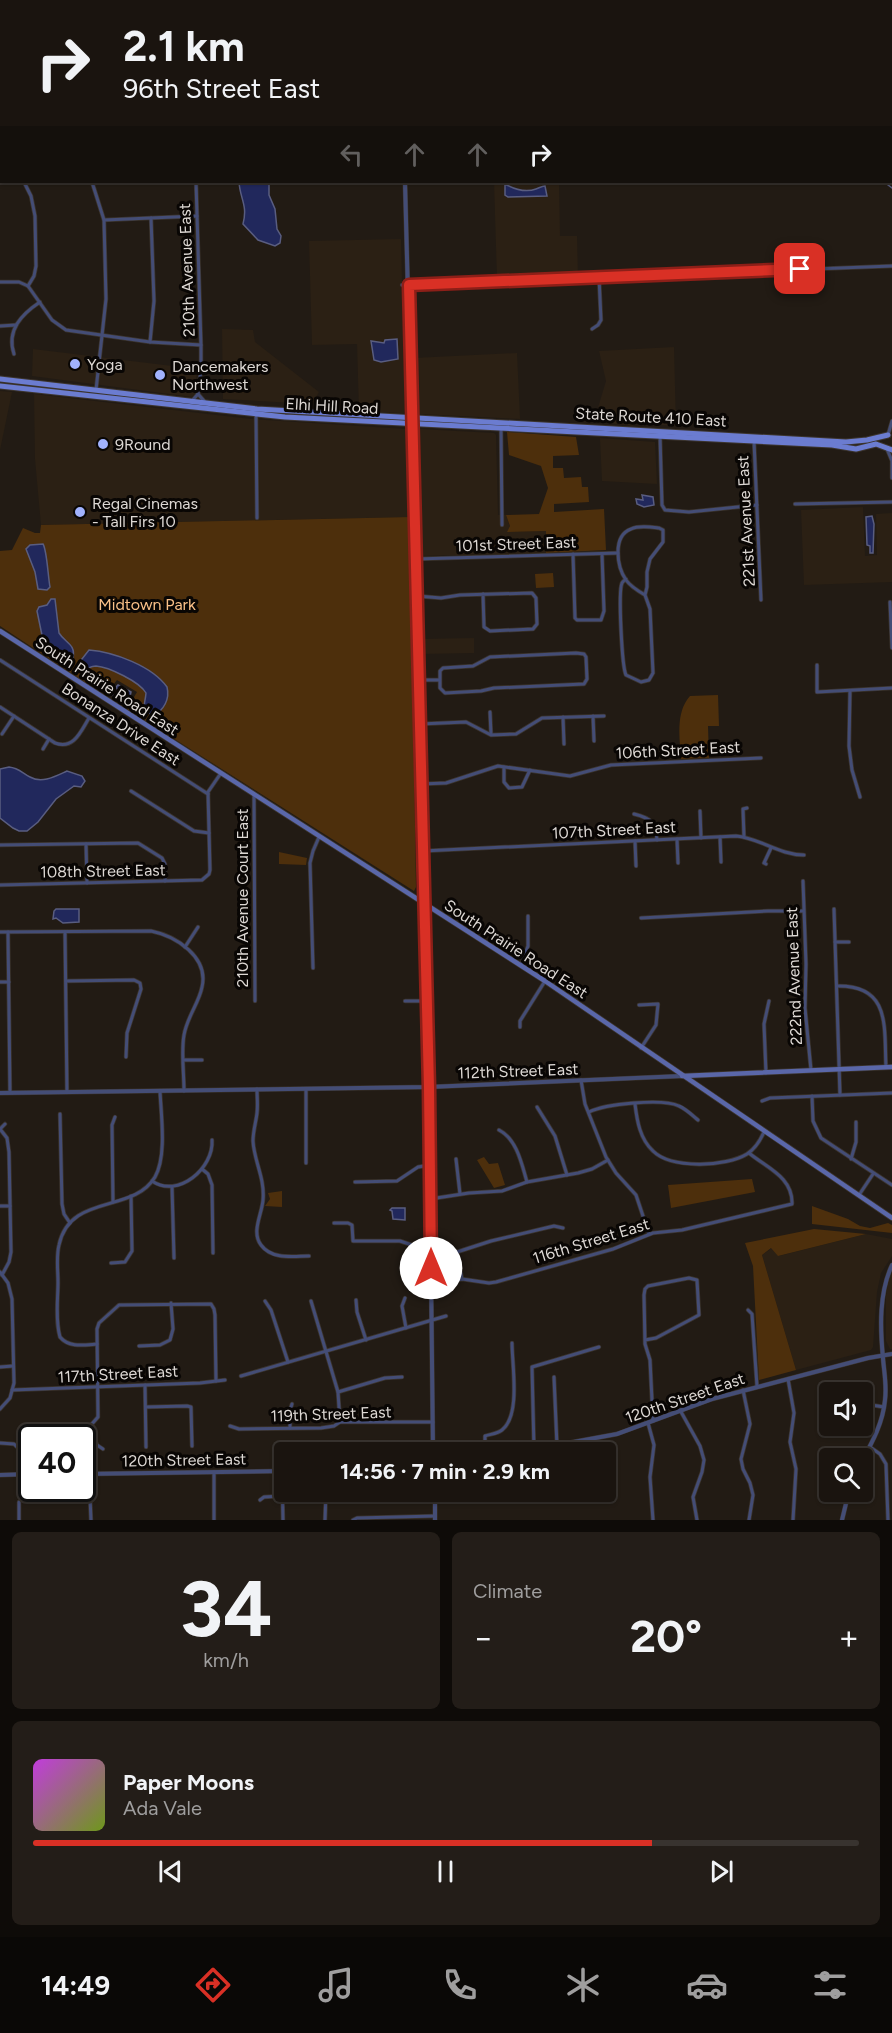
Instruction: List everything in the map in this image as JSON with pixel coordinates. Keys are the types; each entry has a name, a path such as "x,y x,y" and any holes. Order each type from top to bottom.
{"main road":[{"name":"Elhi Hill Road","path":"0,379 256,414 411,420"},
{"name":"Elhi Hill Road","path":"0,386 96,393 257,410 411,420"},
{"name":"State Route 410 East","path":"411,420 501,428 661,433 856,448 876,444 889,449"},
{"name":"State Route 410 East","path":"411,420 846,442 890,434"},
{"path":"889,449 884,440 890,434"},
{"name":"South Prairie Road East","path":"0,631 545,981 892,1218"},
{"name":"112th Street East","path":"682,1076 892,1067"},
{"path":"695,1085 695,1078 698,1076"}],"street":[{"path":"24,183 31,196 34,216 36,266 34,276 28,286"},
{"path":"92,183 104,220 106,299 96,393"},
{"name":"210th Avenue East","path":"196,183 201,345 198,394"},
{"path":"405,183 429,1087 434,1442"},
{"path":"104,220 197,216"},
{"path":"150,342 153,305 151,218"},
{"path":"402,285 892,266"},
{"path":"592,329 598,326 601,320 599,277"},
{"path":"0,282 19,282 28,286 52,320 72,332 150,342 201,345"},
{"path":"14,354 12,339 15,325 40,302"},
{"path":"0,326 15,325"},
{"path":"191,402 198,394 206,404"},
{"path":"256,414 257,518"},
{"path":"890,434 892,421"},
{"path":"501,428 502,525"},
{"path":"661,433 662,505 665,510 689,512 757,505"},
{"name":"221st Avenue East","path":"754,441 761,600"},
{"path":"889,449 892,478"},
{"path":"795,504 892,502"},
{"path":"626,579 622,584 621,606 624,673 641,682 649,680 653,673 650,609 645,595 648,562 660,548 663,530 636,527 626,531 620,541 618,553 626,579 636,590 645,595"},
{"name":"101st Street East","path":"416,559 618,553"},
{"path":"573,555 575,618 601,620 603,617 602,554"},
{"path":"417,596 441,598 483,594 532,593 535,594 537,606 536,628 486,630 483,594"},
{"path":"890,602 892,648"},
{"path":"576,653 585,655 587,679 584,684 494,688 445,693 440,688 439,680 441,669 472,666 486,658 576,653"},
{"name":"Bonanza Drive East","path":"0,660 208,794"},
{"path":"817,666 817,692 892,688"},
{"path":"419,680 439,680"},
{"path":"850,691 849,746 852,770 860,797"},
{"path":"0,707 59,745 67,745 74,741 89,718"},
{"path":"490,712 491,735"},
{"path":"2,734 14,716"},
{"path":"593,716 594,741"},
{"path":"420,724 466,722 491,735 519,733 542,718 604,716"},
{"path":"563,717 564,744"},
{"path":"44,749 49,739"},
{"name":"106th Street East","path":"421,784 446,783 494,767 504,766 573,775 611,765 761,758"},
{"path":"504,766 504,782 508,788 522,787 530,770"},
{"path":"132,791 194,831 209,833 208,794 221,773"},
{"name":"210th Avenue Court East","path":"254,794 255,1001"},
{"path":"744,837 742,808 747,808"},
{"path":"700,811 701,838"},
{"path":"634,814 651,820 656,826 657,840"},
{"name":"108th Street East","path":"0,885 196,882 206,878 210,870 209,833"},
{"path":"313,968 310,868 313,851 320,837"},
{"path":"720,837 721,862"},
{"name":"107th Street East","path":"423,851 744,837 790,854 804,855"},
{"path":"677,839 678,863"},
{"path":"635,841 636,866"},
{"path":"86,843 87,883"},
{"path":"0,845 138,843 159,855 163,860 165,882"},
{"path":"766,864 764,863 771,848"},
{"name":"222nd Avenue East","path":"803,881 805,1008 811,1071"},
{"path":"411,896 419,894 424,888"},
{"path":"834,909 840,1095"},
{"path":"425,918 435,911"},
{"path":"640,918 803,911"},
{"path":"521,966 528,946 528,916"},
{"path":"185,947 198,927"},
{"path":"0,932 151,931 167,935 185,947 200,964 203,979 201,992 190,1014 185,1033 184,1091"},
{"path":"8,932 10,1093"},
{"path":"65,932 67,1092"},
{"path":"835,942 849,942"},
{"path":"66,981 134,980 140,984 127,1033 126,1057"},
{"path":"520,1027 520,1021 545,981"},
{"path":"0,982 9,982"},
{"path":"837,986 852,986 864,991 881,1009 884,1022 885,1067"},
{"path":"405,1001 427,1001"},
{"path":"766,1073 764,1024 769,1001"},
{"path":"639,1005 658,1004 656,1025 641,1048"},
{"path":"184,1060 202,1060"},
{"path":"664,1077 668,1066"},
{"name":"112th Street East","path":"0,1093 429,1087 682,1076"},
{"path":"581,1080 584,1099 608,1160 616,1173 636,1195 648,1234"},
{"path":"257,1089 253,1141 263,1186 258,1239 270,1253 309,1256"},
{"path":"306,1089 306,1163"},
{"path":"97,1344 72,1345 62,1340 59,1333 58,1249 61,1238 70,1223 83,1212 131,1196 152,1181 161,1155 160,1091"},
{"path":"762,1101 770,1098 892,1093"},
{"path":"812,1096 812,1118 816,1130 826,1143 892,1185"},
{"path":"589,1112 609,1105 670,1103 682,1107 698,1120"},
{"path":"635,1104 642,1136 647,1146 657,1155 676,1163 730,1161 749,1153 757,1145 764,1132"},
{"path":"537,1107 555,1136 567,1175"},
{"path":"60,1114 62,1204 64,1214 70,1223"},
{"path":"113,1202 112,1125 115,1117"},
{"path":"851,1159 856,1142 856,1122"},
{"path":"0,1409 10,1398 14,1366 12,1299 8,1283 1,1274 9,1262 11,1252 9,1152 7,1138 0,1129 5,1124"},
{"path":"499,1130 505,1133 518,1153 527,1182"},
{"path":"152,1181 162,1186 172,1187 191,1179 202,1168 212,1148 212,1140"},
{"name":"116th Street East","path":"431,1286 462,1280 496,1282 613,1249 648,1234 682,1230 788,1206 792,1203 784,1180 749,1153"},
{"path":"456,1159 460,1194"},
{"path":"430,1198 496,1192 527,1182 592,1169 608,1160"},
{"path":"355,1182 397,1181 418,1167 430,1165"},
{"path":"202,1168 210,1176 212,1185 213,1253"},
{"path":"859,1196 873,1174"},
{"path":"172,1187 174,1258"},
{"path":"111,1263 125,1262 132,1253 131,1196"},
{"path":"0,1206 10,1206"},
{"path":"334,1223 352,1225 353,1241 400,1241 418,1248 430,1249"},
{"path":"462,1280 458,1252 491,1241 554,1226 563,1228"},
{"path":"888,1520 885,1461 870,1447 880,1426 884,1407 886,1386 883,1355 883,1299 892,1265"},
{"path":"645,1340 656,1338 699,1315 699,1288 695,1278 648,1286 645,1289 645,1340 650,1360 651,1422 654,1448 650,1477 653,1520"},
{"path":"405,1298 402,1306 406,1328"},
{"path":"356,1300 357,1312 366,1340"},
{"path":"265,1301 271,1310 288,1362"},
{"path":"311,1301 338,1392 340,1422"},
{"path":"93,1424 98,1417 99,1323 116,1306 207,1303 213,1306 216,1381"},
{"path":"139,1346 160,1345 170,1340 173,1329 171,1304"},
{"path":"748,1310 752,1314 757,1386"},
{"path":"241,1376 446,1316"},
{"path":"484,1442 484,1437 502,1429 512,1412 514,1398 512,1343"},
{"path":"534,1442 532,1367 599,1347"},
{"name":"120th Street East","path":"581,1442 617,1434 680,1410 757,1386 892,1354"},
{"path":"0,1366 14,1366"},
{"path":"338,1392 385,1378 402,1377"},
{"path":"554,1377 554,1442"},
{"path":"788,1379 794,1413 790,1442 796,1469 793,1520"},
{"name":"117th Street East","path":"12,1390 225,1380"},
{"path":"145,1385 146,1447"},
{"path":"743,1390 750,1424 741,1459 753,1495 753,1508 749,1520"},
{"path":"290,1428 292,1404"},
{"path":"873,1405 884,1407"},
{"path":"146,1407 191,1407 192,1446"},
{"path":"680,1410 700,1446 704,1460 693,1497 697,1520"},
{"name":"119th Street East","path":"230,1425 240,1429 329,1427 340,1422 433,1422"},
{"path":"0,1443 14,1444 17,1447"},
{"path":"96,1443 103,1449"},
{"name":"120th Street East","path":"96,1474 274,1471"},
{"path":"214,1472 214,1520"},
{"path":"0,1475 18,1474"},
{"path":"260,1500 264,1497 274,1496"},
{"path":"19,1502 19,1520"},
{"path":"90,1502 91,1520"},
{"path":"282,1502 283,1520"},
{"path":"325,1520 326,1502"},
{"path":"355,1519 435,1518 435,1502"},
{"path":"842,1520 846,1502"}],"shaded area":[{"path":"494,183 559,184 560,236 577,236 578,276 497,279"},
{"path":"401,239 405,410 404,413 359,411 357,344 312,345 309,241"},
{"path":"222,329 253,330 255,342 319,392 312,404 223,399"},
{"path":"674,347 676,426 646,424 641,413 633,426 594,421 606,381 599,351"},
{"path":"33,349 197,369 195,393 192,397 32,376"},
{"path":"517,353 520,419 416,412 413,358"},
{"path":"0,391 12,392 0,450"},
{"path":"34,394 251,419 406,429 410,517 41,525 35,459"},
{"path":"419,429 494,433 496,435 498,515 506,515 510,526 508,532 546,531 546,553 419,556 417,432"},
{"path":"600,438 655,442 657,484 602,481"},
{"path":"863,507 865,556 877,555 876,514 892,513 892,582 804,585 801,510"},
{"path":"474,638 474,653 420,654 419,639"},
{"path":"866,1234 892,1239 892,1256 881,1273 877,1292 873,1347 871,1350 796,1370 762,1255 772,1248 779,1256"},
{"path":"892,1272 892,1349 890,1349 886,1341 886,1296"}],"green space":[{"path":"507,432 576,437 579,455 553,456 553,468 563,468 564,478 581,477 582,487 588,487 589,502 554,504 554,512 604,509 606,550 546,553 546,531 507,532 510,526 506,515 539,514 548,488 541,466 509,455"},
{"name":"Midtown Park","path":"410,517 416,887 414,891 127,709 137,692 117,680 113,685 96,674 89,685 0,626 0,551 12,550 23,528 40,533 41,525"},
{"path":"553,573 554,587 536,588 535,574"},
{"path":"718,695 719,726 708,726 709,758 681,759 680,718 685,703 690,696"},
{"path":"279,852 307,858 306,865 279,864"},
{"path":"484,1157 489,1164 498,1163 505,1185 494,1188 477,1160"},
{"path":"752,1179 755,1192 671,1208 668,1185"},
{"path":"282,1191 282,1207 265,1206 270,1199 268,1193"},
{"path":"812,1206 848,1219 860,1226 870,1228 888,1223 892,1225 892,1233 812,1224"},
{"path":"814,1229 866,1234 778,1256 771,1248 762,1255 796,1370 759,1380 753,1266 745,1243"}],"water":[{"path":"239,183 269,183 269,195 275,209 277,229 281,236 280,243 275,246 258,240 243,224 244,207"},
{"path":"505,184 524,190 545,186 547,196 508,197 505,195"},
{"path":"397,339 398,359 381,362 374,360 371,341 384,343 385,340"},
{"path":"642,495 653,497 654,505 644,507 637,504 636,499 643,500"},
{"path":"872,516 873,553 870,553 870,546 867,545 866,517"},
{"path":"43,544 50,587 47,590 38,589 35,572 26,549 30,545"},
{"path":"51,599 55,599 59,633 73,650 73,658 44,645 37,611 39,607 47,605"},
{"path":"89,650 132,661 160,679 167,687 168,696 163,707 153,716 145,709 146,693 131,680 102,667 92,666 82,670 78,664"},
{"path":"118,685 131,692 126,705 111,693 116,696 121,695 116,687"},
{"path":"9,767 39,780 67,771 82,776 85,781 81,787 74,786 56,799 38,822 27,831 19,831 0,818 0,769"},
{"path":"56,909 79,909 79,922 63,923 56,918 53,919"},
{"path":"405,1208 405,1220 393,1219 390,1210"}],"waterway":[{"path":"885,183 892,188"}],"place":[{"name":"Yoga","path":"75,364"},
{"name":"Dancemakers Northwest","path":"160,375"},
{"name":"9Round","path":"103,444"},
{"name":"Regal Cinemas - Tall Firs 10","path":"80,512"}],"route":[{"path":"431,1268 429,1087 409,285 800,269"}]}
